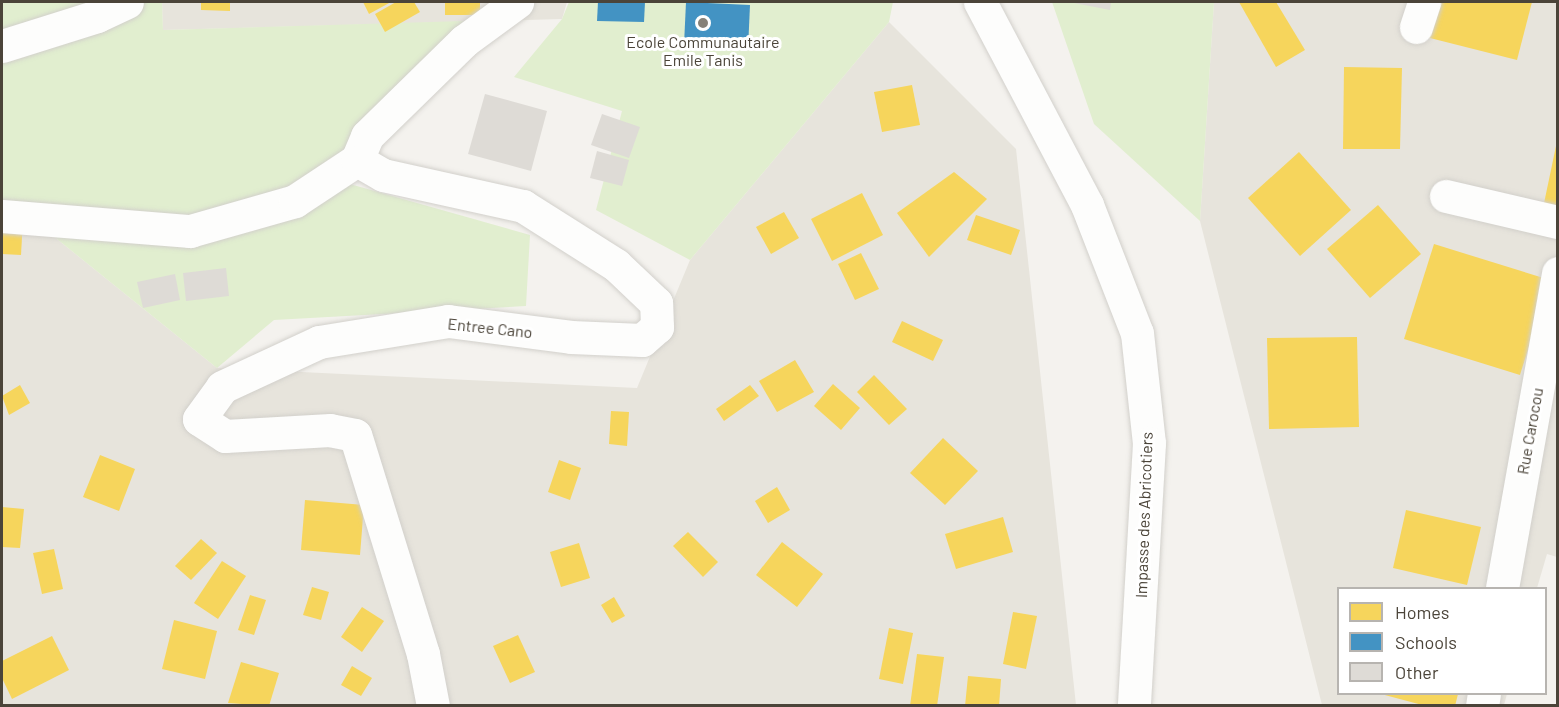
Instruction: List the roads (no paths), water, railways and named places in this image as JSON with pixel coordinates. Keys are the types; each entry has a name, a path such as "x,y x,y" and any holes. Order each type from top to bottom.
{"street":[{"path":"2,46 97,16 127,2"},
{"path":"2,216 190,231 295,201 357,160 367,136 464,41 516,2"},
{"name":"Impasse des Abricotiers","path":"980,2 1087,205 1137,333 1149,443 1134,705"},
{"name":"Entree Cano","path":"357,160 383,175 523,206 616,265 656,303 657,327 642,340 571,338 448,321 319,342 222,387 199,419 225,436 330,430 356,435 423,654 433,705"},
{"path":"1446,196 1557,222"},
{"name":"Rue Carocou","path":"1502,587 1557,273"}],"place":[{"name":"Ecole Communautaire Emile Tanis","path":"703,23"}]}
